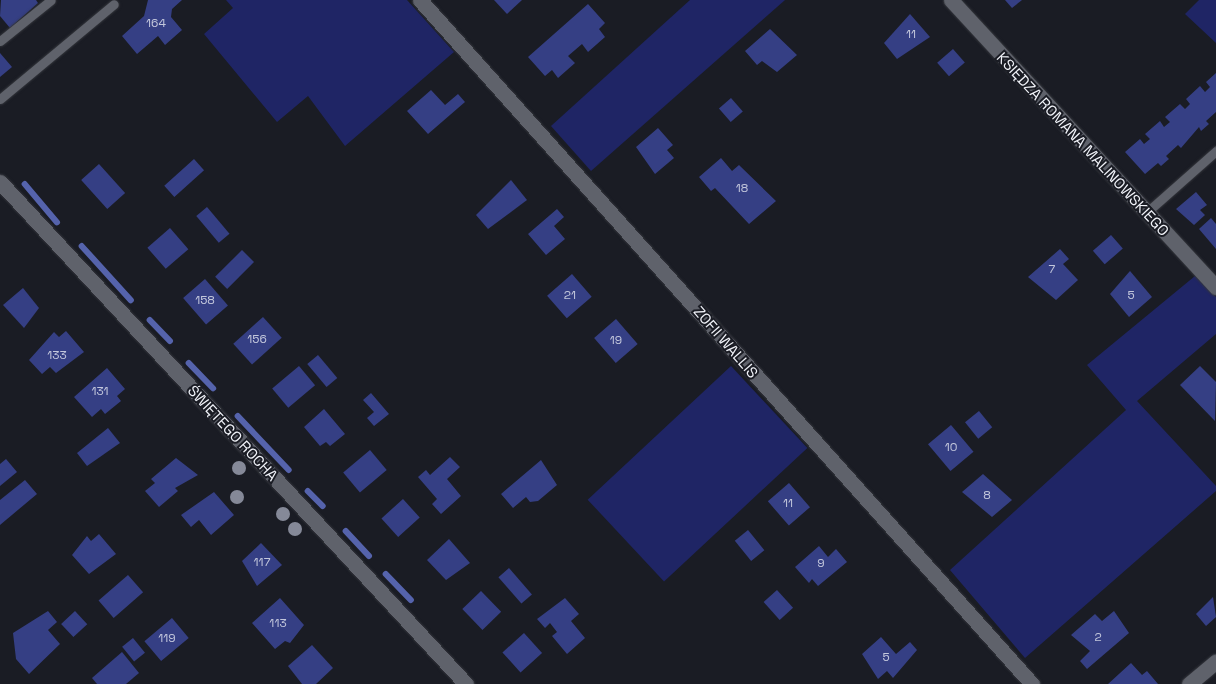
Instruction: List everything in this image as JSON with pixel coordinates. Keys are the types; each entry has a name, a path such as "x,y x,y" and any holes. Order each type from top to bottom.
{"street":[{"name":"ZOFII WALLIS","path":"420,0 1032,684"},
{"name":"KSIĘDZA ROMANA MALINOWSKIEGO","path":"951,0 1216,287"},
{"name":"ŚWIĘTEGO ROCHA","path":"0,182 466,684"},
{"path":"1189,684 1216,661"}],"lane":[{"path":"0,41 50,0"},
{"path":"0,99 114,4"},
{"path":"1146,213 1216,151"}],"shaded area":[{"path":"226,0 407,0 454,52 345,146 308,96 277,122 204,34 233,8"},
{"path":"690,0 785,0 591,171 551,126"},
{"path":"1199,0 1216,0 1216,43 1185,14"},
{"path":"1195,276 1216,297 1216,334 1137,401 1216,486 1216,491 1025,658 950,570 1126,410 1087,365"},
{"path":"731,366 807,448 664,582 588,500"}],"building":[{"path":"1,0 36,0 38,3 10,28 0,16"},
{"path":"148,0 182,0 172,9 171,17 182,30 165,45 158,36 137,54 122,36 144,16"},
{"path":"494,0 522,0 507,14"},
{"path":"1005,0 1022,0 1012,8"},
{"path":"588,4 605,23 599,29 605,37 588,52 582,44 568,56 575,63 558,78 552,70 545,76 528,57"},
{"path":"910,14 930,37 897,59 884,43"},
{"path":"770,29 797,55 777,72 762,61 757,65 745,51"},
{"path":"953,49 965,63 949,76 937,63"},
{"path":"0,53 12,67 0,77"},
{"path":"1216,73 1216,112 1206,121 1209,124 1201,131 1199,127 1181,148 1178,145 1166,156 1169,159 1161,166 1158,163 1145,174 1125,152 1140,139 1144,144 1150,139 1145,134 1160,121 1164,127 1170,122 1165,117 1180,104 1185,109 1190,104 1186,99 1200,86 1205,92 1210,87 1206,82"},
{"path":"431,90 445,105 458,94 465,102 428,134 407,111"},
{"path":"731,98 743,112 731,122 719,108"},
{"path":"658,128 673,145 667,150 674,158 655,174 636,147"},
{"path":"721,158 732,171 739,165 776,201 749,224 715,188 711,191 699,177"},
{"path":"194,159 204,170 174,197 164,186"},
{"path":"99,164 125,193 107,209 81,180"},
{"path":"511,180 527,200 488,229 476,215"},
{"path":"1196,192 1207,205 1200,210 1205,215 1194,225 1176,209"},
{"path":"207,207 229,234 219,243 196,216"},
{"path":"557,209 564,217 554,226 565,239 546,255 528,234"},
{"path":"1211,218 1216,224 1216,249 1199,229"},
{"path":"170,228 188,249 166,269 147,248"},
{"path":"1111,235 1123,249 1105,264 1093,251"},
{"path":"1060,249 1069,259 1063,264 1078,280 1056,300 1028,277"},
{"path":"242,250 254,262 227,289 215,277"},
{"path":"1130,271 1152,297 1129,317 1110,294"},
{"path":"572,274 592,297 567,318 547,296"},
{"path":"205,279 228,305 206,324 183,298"},
{"path":"23,288 39,308 24,328 3,305"},
{"path":"263,317 282,338 252,365 233,344"},
{"path":"616,319 638,344 616,363 594,338"},
{"path":"66,331 84,352 56,373 50,367 42,374 29,360 54,332 59,337"},
{"path":"318,355 337,378 327,387 307,364"},
{"path":"299,366 315,385 288,408 272,388"},
{"path":"1200,366 1216,382 1215,421 1180,385"},
{"path":"107,368 125,389 117,396 121,401 105,414 101,409 92,417 74,397"},
{"path":"371,393 389,414 374,426 367,418 374,412 363,400"},
{"path":"324,409 345,434 330,446 326,442 320,446 304,427"},
{"path":"979,411 992,427 978,439 965,422"},
{"path":"951,425 973,452 951,471 928,444"},
{"path":"108,428 120,443 87,466 77,453"},
{"path":"370,450 387,470 360,492 343,472"},
{"path":"450,457 460,467 447,479 461,496 441,514 432,504 437,499 418,477 426,470 430,475"},
{"path":"176,458 198,475 175,488 178,491 159,507 145,491 155,483 151,479"},
{"path":"6,459 17,472 0,486 0,464"},
{"path":"541,460 557,485 538,501 530,502 526,497 513,508 501,494"},
{"path":"983,474 1012,500 992,517 962,492"},
{"path":"25,480 37,494 0,525 0,500"},
{"path":"789,483 810,507 789,526 768,501"},
{"path":"214,492 234,515 211,535 199,520 191,527 181,515"},
{"path":"403,499 420,518 398,537 381,518"},
{"path":"748,530 764,550 751,561 735,541"},
{"path":"99,534 116,554 89,574 72,555 87,536 91,541"},
{"path":"449,539 470,563 446,580 427,560"},
{"path":"261,543 282,565 257,586 242,561"},
{"path":"819,546 828,557 836,549 847,562 818,586 812,579 809,583 795,567"},
{"path":"509,568 532,594 521,604 498,577"},
{"path":"128,575 143,592 114,618 99,601"},
{"path":"777,590 793,608 780,620 764,602"},
{"path":"481,591 501,612 482,630 462,609"},
{"path":"1213,597 1216,617 1206,626 1196,614"},
{"path":"280,598 304,625 290,643 285,641 275,649 252,623"},
{"path":"565,598 579,614 571,621 585,638 567,654 552,636 557,632 550,623 545,628 537,619"},
{"path":"48,611 57,622 48,630 60,644 29,674 16,659 13,633"},
{"path":"75,611 87,624 73,637 61,624"},
{"path":"1114,611 1129,633 1087,669 1080,661 1090,651 1071,635 1095,614 1102,621"},
{"path":"172,618 189,638 161,661 144,641"},
{"path":"524,633 542,653 521,672 502,652"},
{"path":"881,637 896,654 910,642 917,650 893,678 887,671 878,679 862,654"},
{"path":"133,638 145,653 134,662 122,647"},
{"path":"312,645 333,668 316,684 302,684 288,666"},
{"path":"122,652 139,673 126,684 97,684 92,678"},
{"path":"1131,663 1142,675 1147,671 1158,684 1108,684"}],"waterway":[{"path":"25,184 57,222"},
{"path":"82,246 131,300"},
{"path":"150,320 170,341"},
{"path":"189,363 213,388"},
{"path":"238,416 289,470"},
{"path":"308,491 323,506"},
{"path":"346,531 369,556"},
{"path":"386,574 411,600"}]}
